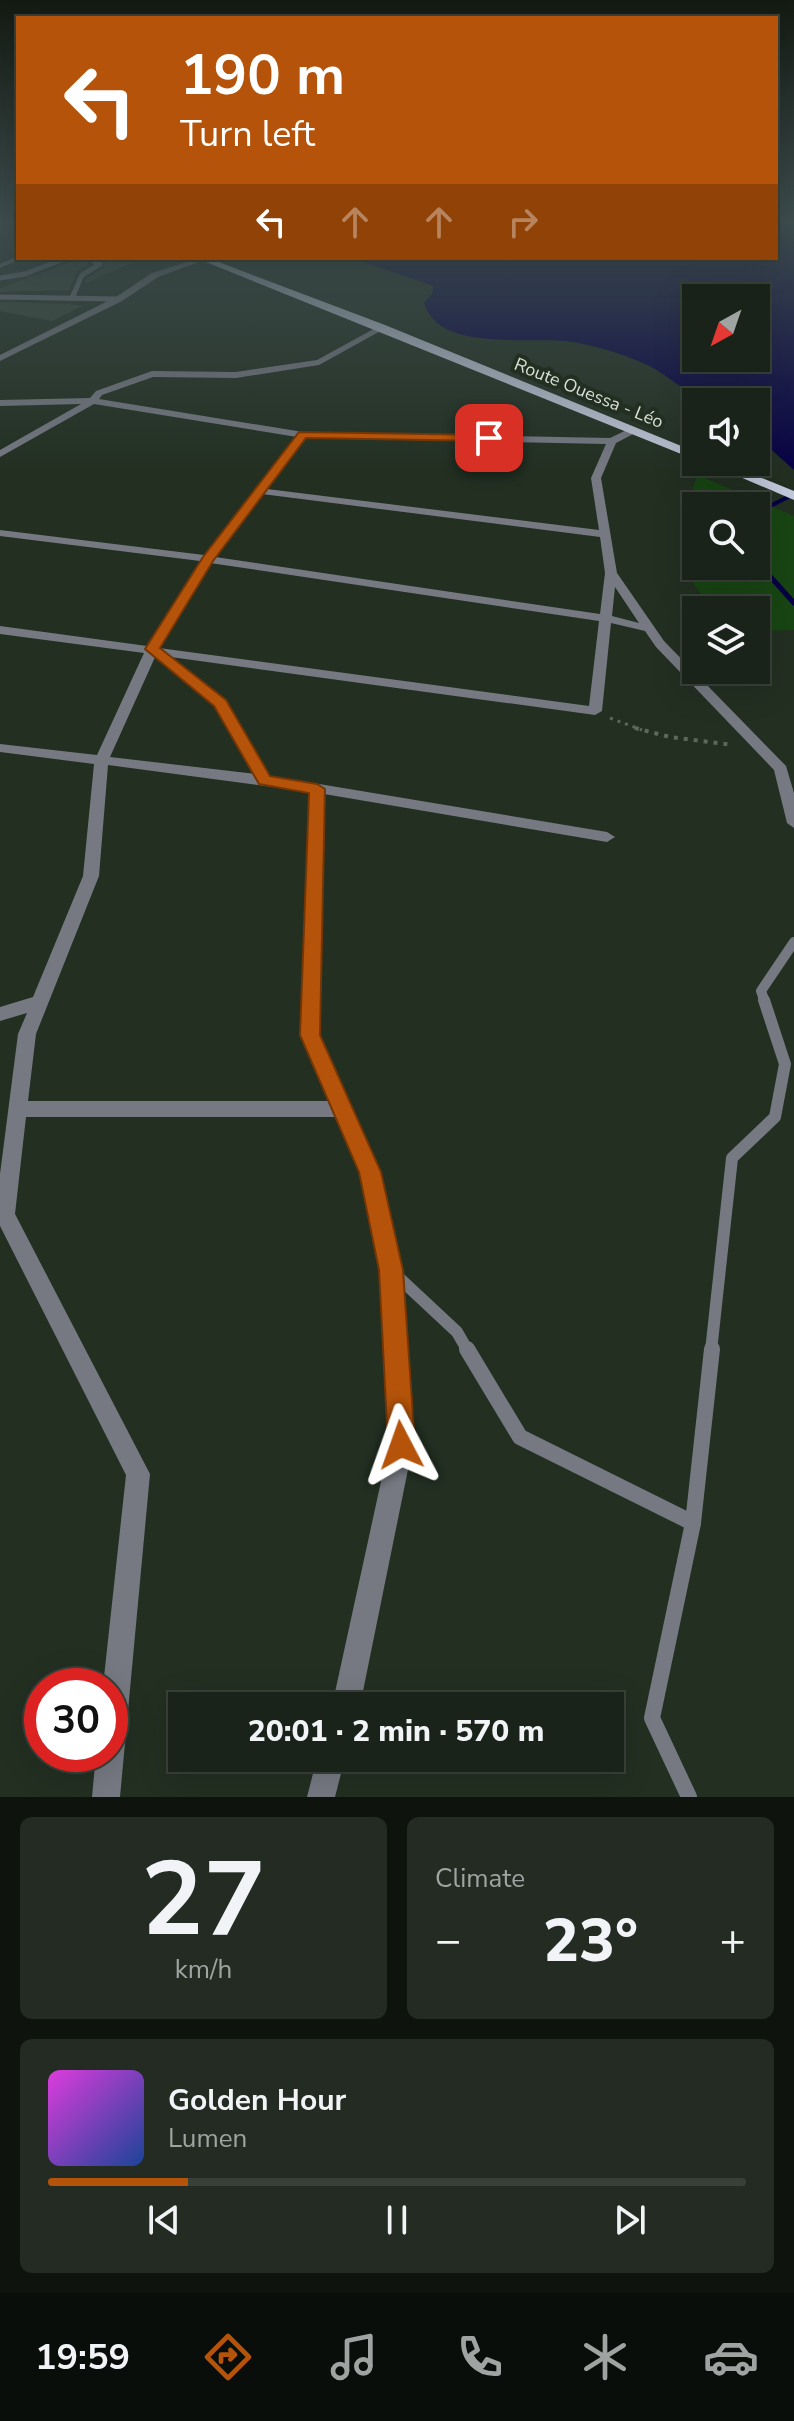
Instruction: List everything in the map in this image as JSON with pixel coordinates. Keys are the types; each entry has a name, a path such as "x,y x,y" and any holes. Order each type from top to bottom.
{"main road":[{"name":"Route Ouessa - Léo","path":"328,307 682,450"},
{"path":"746,476 794,496"}],"street":[{"path":"0,358 103,307"},
{"path":"0,454 93,401 99,393 152,374 236,375 319,362 381,327"},
{"path":"0,403 93,401 303,435 612,441 634,430"},
{"path":"106,1797 138,1474 3,1216 27,1034 91,876 101,762 152,649 207,559 303,435"},
{"path":"0,630 595,711 611,573 596,478 612,441"},
{"path":"260,491 605,534"},
{"path":"0,533 207,559 606,618 650,629"},
{"path":"611,573 660,644 781,769 794,823"},
{"path":"0,748 265,780 607,837"},
{"path":"317,789 310,1035 370,1172 391,1270 401,1445 349,1692"},
{"path":"0,1014 40,1002"},
{"path":"18,1109 342,1109"},
{"path":"321,1797 327,1772"}],"lane":[{"path":"152,649 220,704 265,780"},
{"path":"689,1797 652,1718 693,1523 732,1158 775,1117 785,1064 761,991 794,942"},
{"path":"391,1270 457,1332 520,1437 693,1523"}],"path":[{"path":"595,711 631,728 673,740 760,747"}],"green space":[{"path":"700,476 738,492 693,492 695,481"},
{"path":"770,506 794,516 794,630 770,631 770,596 702,596 692,580 770,580"}],"shaded area":[{"path":"426,307 682,307 682,372 770,372 770,307 794,307 794,470 770,449 770,388 684,388 646,364 594,346 555,340 488,339 448,330 433,319"}],"building":[{"path":"0,307 80,307 52,321 0,311"}],"waterway":[{"path":"770,506 794,494"},
{"path":"770,576 794,603"}],"route":[{"path":"401,1445 391,1270 370,1172 310,1035 317,789 265,780 220,704 152,649 207,559 303,435 489,438"}]}
